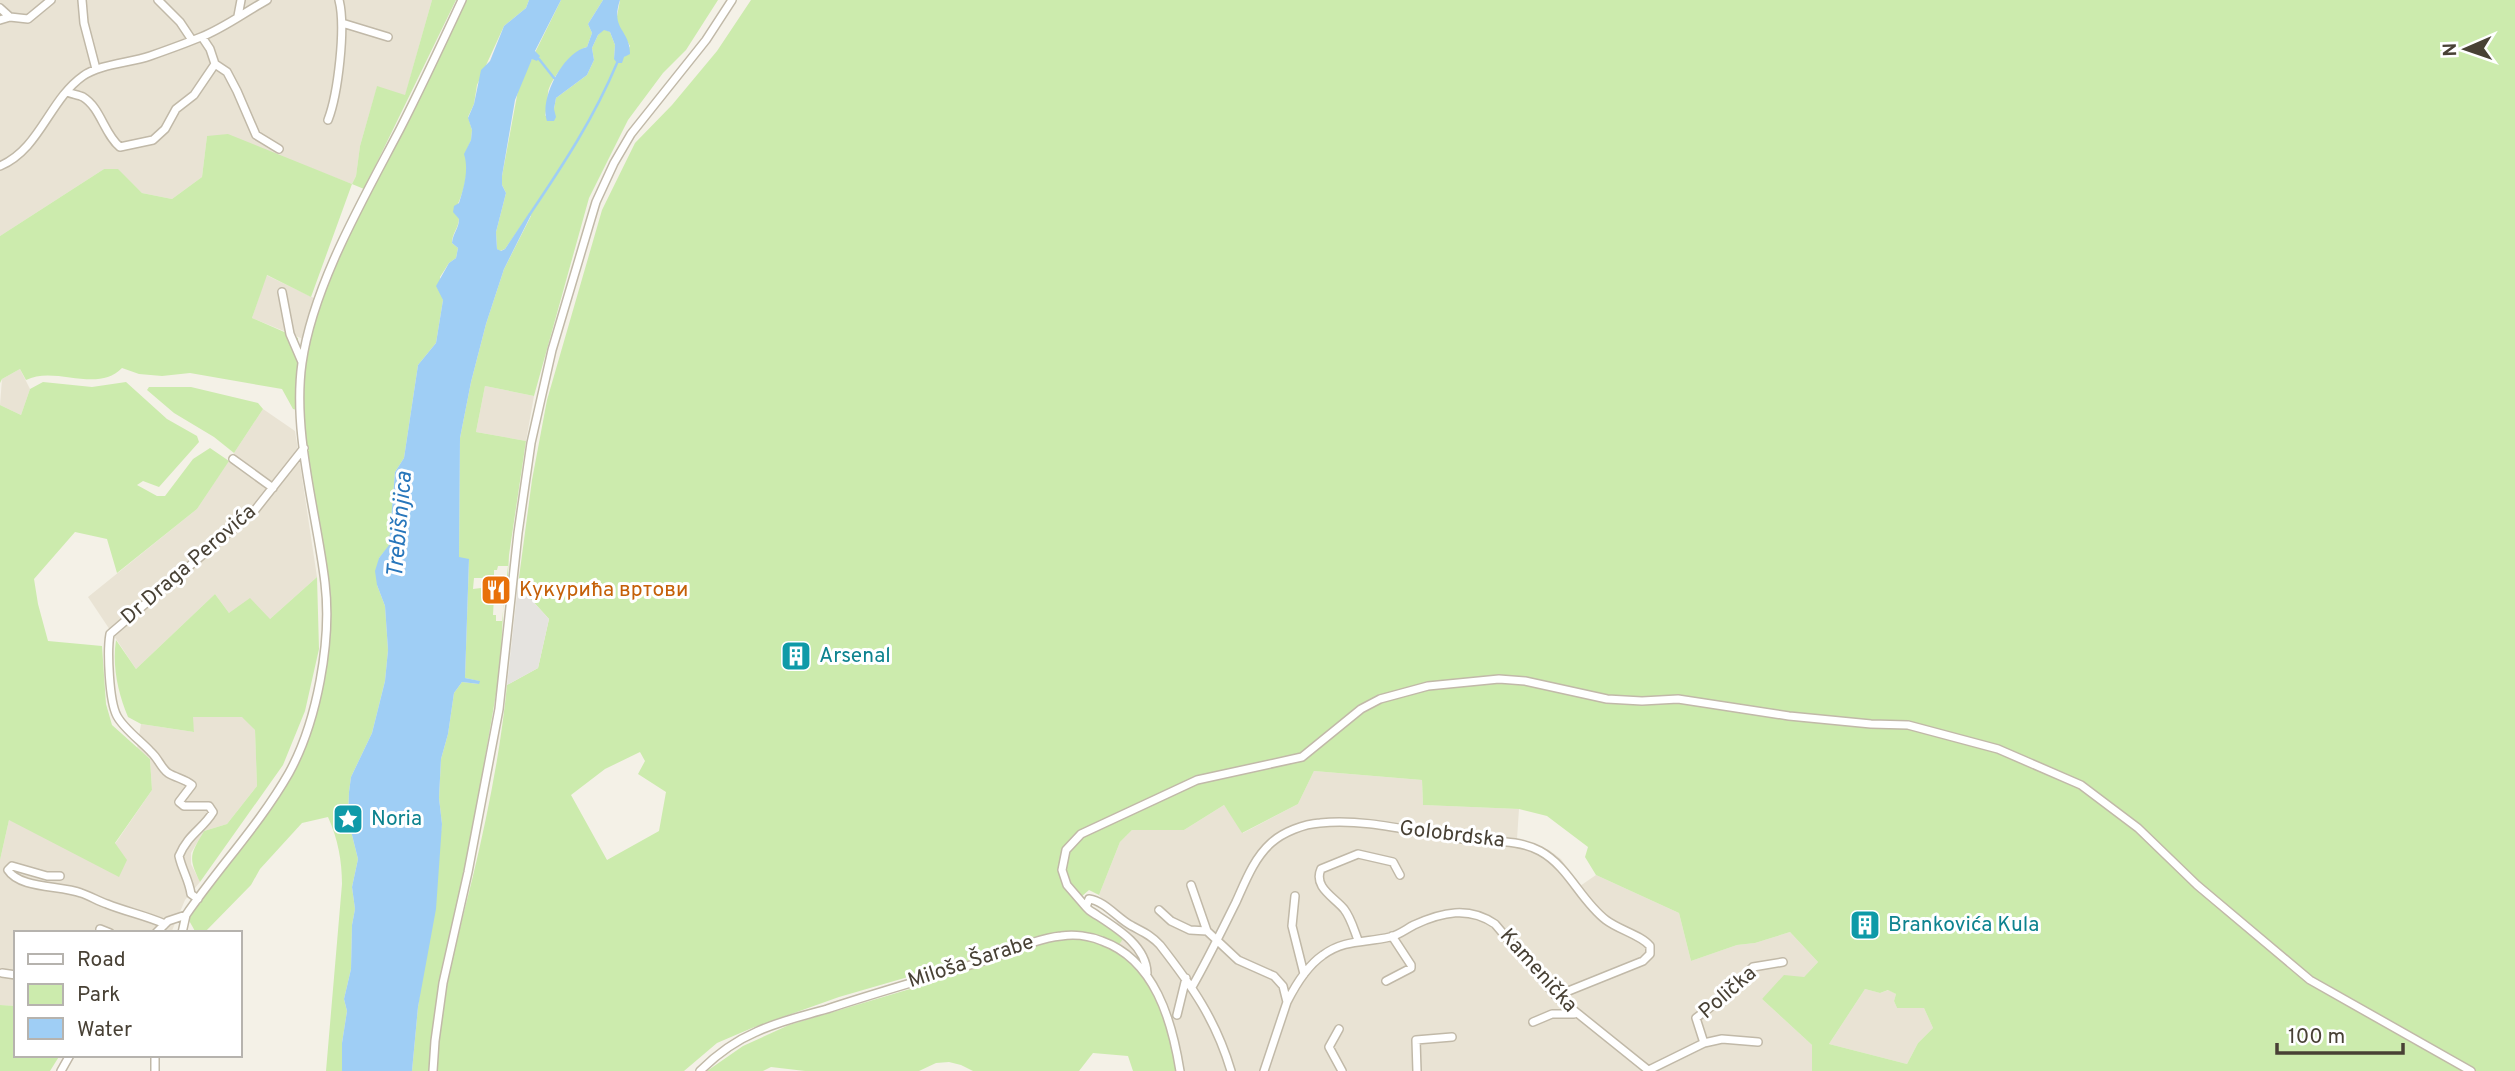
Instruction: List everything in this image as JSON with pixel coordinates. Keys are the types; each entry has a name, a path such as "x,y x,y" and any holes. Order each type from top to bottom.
{"street":[{"path":"0,20 28,19 51,0"},
{"path":"82,0 84,23 96,69"},
{"path":"158,0 180,22 192,40"},
{"path":"238,16 241,0"},
{"path":"0,166 29,145 67,92 82,76 96,69 126,64 202,37 267,0"},
{"path":"328,120 335,102 341,23 339,0"},
{"path":"182,931 186,915 289,772 313,713 326,651 325,584 304,448 302,362 318,300 328,275 462,0"},
{"path":"433,1071 443,983 466,884 499,709 518,533 531,443 552,350 592,212 614,163 631,134 706,40 733,0"},
{"path":"0,8 10,18"},
{"path":"341,23 388,37"},
{"path":"202,37 215,64 227,72 256,135 279,149"},
{"path":"67,92 84,97 120,147 140,144 153,140 165,130 176,109 194,95 215,64"},
{"path":"282,292 290,334 302,362"},
{"name":"Dr Draga Perovića","path":"198,899 191,894 179,856 198,827 208,820 213,812 209,806 184,806 179,802 192,785 163,769 157,758 118,718 114,708 108,658 110,634 255,510 304,448"},
{"path":"233,459 273,488"},
{"path":"1147,973 1147,965 1138,948 1086,907 1067,885 1062,870 1066,850 1081,834 1197,780 1302,757 1360,709 1380,699 1428,686 1499,679 1525,681 1607,699 1678,699 1789,716 1908,725 1998,749 2081,785 2138,828 2197,885 2310,980 2471,1071"},
{"name":"Golobrdska","path":"1192,987 1249,873 1265,849 1282,836 1306,825 1334,822 1413,830 1461,839 1520,843 1539,850 1554,860 1605,919 1626,933 1644,938 1650,946 1650,954 1643,961 1556,996"},
{"path":"1358,940 1345,911 1323,889 1319,872 1325,866 1363,854 1393,862 1401,875"},
{"path":"60,876 47,876 12,866 8,870 12,876 27,882 79,892 109,905 141,913 164,924"},
{"path":"1192,885 1207,931 1238,960 1274,976 1283,986 1287,1002"},
{"path":"1295,896 1292,926 1304,974"},
{"path":"1086,907 1089,899 1097,900 1132,927 1151,935 1186,978 1217,1029 1231,1071"},
{"path":"1159,911 1171,921 1190,930 1207,931"},
{"name":"Kamenička","path":"1264,1071 1287,1002 1304,974 1325,953 1358,940 1392,936 1416,924 1455,912 1484,916 1507,937 1556,996 1647,1071"},
{"path":"158,931 164,924 186,915"},
{"path":"100,929 105,931"},
{"name":"Miloša Šarabe","path":"700,1071 721,1052 756,1031 983,961 1040,939 1063,935 1101,940 1130,956 1147,973 1169,1021 1180,1071"},
{"path":"1386,981 1411,965 1392,936"},
{"name":"Polička","path":"1704,1043 1696,1018 1700,1013 1709,1010 1728,994 1753,967 1783,962"},
{"path":"2,973 14,975"},
{"path":"1177,1015 1186,978"},
{"path":"1533,1022 1552,1014 1575,1014"},
{"path":"1339,1029 1329,1047 1342,1071"},
{"path":"1416,1071 1416,1040 1452,1037"},
{"name":"Polička","path":"1647,1071 1704,1043 1722,1039 1758,1042"}],"shaded area":[{"path":"0,0 432,0 405,96 377,87 352,184 308,167 207,136 202,177 172,199 142,193 118,170 104,169 0,236"},
{"path":"266,275 318,300 308,341 252,318"},
{"path":"20,369 30,389 21,415 0,405 2,379"},
{"path":"485,386 534,396 526,441 476,432"},
{"path":"263,409 295,431 317,577 270,619 229,613 215,594 136,669 88,597 197,509"},
{"path":"518,585 549,619 538,668 507,685"},
{"path":"192,717 243,717 255,730 257,786 227,824 204,831 191,853 191,864 200,882 185,900 172,931 14,931 14,1006 0,1005 0,860 9,820 115,844 152,790 150,759 137,748 141,724 194,732"},
{"path":"1314,771 1422,780 1423,805 1519,809 1517,839 1549,850 1561,859 1580,886 1596,875 1679,913 1691,961 1737,945 1755,943 1790,932 1818,962 1804,977 1762,999 1812,1045 1812,1071 1176,1071 1173,1049 1155,996 1116,950 1125,934 1099,895 1120,842 1132,830 1184,830 1224,805 1243,833 1298,804"},
{"path":"1865,989 1880,993 1889,990 1896,994 1894,1001 1897,1008 1924,1008 1933,1028 1918,1043 1907,1064 1829,1044"}],"green space":[{"path":"432,0 456,0 364,189 352,184 377,86 405,95"},
{"path":"462,0 529,0 526,8 504,26 477,85 474,104 468,117 472,130 465,154 465,184 454,212 459,218 452,243 458,248 456,258 449,263 440,277 443,300 436,343 418,365 404,458 395,472 389,546 379,558 377,585 385,606 388,650 385,681 372,733 351,777 349,792 348,819 358,859 352,887 355,909 351,969 344,999 347,1011 342,1043 342,1071 326,1071 342,884 339,850 328,817 302,823 260,869 251,885 206,931 195,931 186,915 289,772 313,713 326,651 325,584 304,448 302,362 328,275"},
{"path":"561,0 603,0 588,24 592,33 587,47 569,59 549,87 545,116 554,109 556,98 587,75 594,60 592,48 604,29 610,32 615,45 614,59 624,57 630,46 616,22 620,0 718,0 686,50 663,73 628,120 589,198 534,396 485,386 476,432 526,441 509,555 507,594 508,566 498,566 497,570 494,570 494,580 489,580 489,583 484,583 484,578 474,578 473,589 489,587 491,597 494,597 493,615 496,615 496,621 502,621 503,611 500,671 473,827 441,981 431,1071 412,1071 442,824 439,798 441,759 454,693 462,682 479,684 479,681 465,678 469,560 459,558 460,438 486,324 504,269 531,216 529,214 505,249 497,249 496,232 506,193 502,176 519,85"},
{"path":"751,0 2515,0 2515,1071 2473,1071 2311,979 2081,784 2049,769 1940,731 1695,702 1607,698 1499,678 1380,698 1302,755 1223,771 1091,828 1065,850 1065,887 1124,937 1119,945 1103,937 1090,935 1127,960 1146,979 1164,1018 1176,1071 1133,1071 1128,1056 1093,1053 1079,1071 973,1071 949,1062 936,1063 919,1071 805,1071 771,1067 763,1071 707,1071 743,1046 789,1025 947,978 939,968 839,997 752,1028 717,1043 684,1071 436,1071 445,997 489,804 507,685 538,668 549,619 518,585 532,480 547,400 602,210 635,143 672,105 717,51","holes":["640,752 645,761 638,774 666,792 659,831 607,860 571,795 605,769"]},
{"path":"228,134 352,184 311,297 267,275 252,318 298,338 297,410 293,409 282,389 190,373 162,376 139,374 122,368 101,379 50,375 26,380 20,369 2,379 0,383 0,236 104,169 118,169 142,193 172,199 202,177 207,136"},
{"path":"43,382 92,387 126,382 167,419 197,436 199,442 159,487 143,481 137,485 157,496 165,496 193,459 210,448 229,461 197,509 117,573 107,539 75,532 34,579 48,641 102,646 106,704 112,725 150,759 152,790 115,843 127,860 119,877 9,820 0,860 0,405 21,415 30,389"},
{"path":"149,387 191,387 258,403 263,409 234,453 214,437 174,413 147,390"},
{"path":"317,577 319,649 305,711 283,765 200,882 192,856 204,831 227,824 257,786 255,730 242,717 193,717 194,732 141,724 128,717 117,679 116,640 136,669 215,594 229,613 250,598 270,619"},
{"path":"1465,682 1525,682 1587,697 1678,700 1908,726 1998,750 2080,786 2137,829 2310,981 2469,1071 1812,1071 1812,1045 1762,999 1784,975 1804,977 1818,962 1790,932 1755,943 1737,945 1691,961 1679,913 1596,875 1585,857 1588,847 1547,816 1519,809 1423,805 1422,780 1314,771 1298,804 1242,833 1224,805 1184,830 1132,830 1120,842 1099,895 1089,890 1081,897 1065,875 1065,857 1082,835 1197,781 1303,758 1347,722 1381,700 1428,687","holes":["1865,989 1880,993 1888,990 1896,994 1894,1001 1897,1008 1924,1008 1933,1028 1918,1043 1907,1064 1829,1044"]},
{"path":"0,1005 14,1006 14,1057 59,1057 50,1071 0,1071"}],"water":[{"name":"Trebišnjica","path":"529,0 561,0 535,51 540,56 537,61 532,59 515,100 502,176 506,193 496,232 497,249 505,249 529,213 531,215 504,269 486,324 460,438 459,557 469,559 465,678 480,681 479,684 462,682 454,693 441,759 439,798 442,824 436,909 418,1007 412,1071 342,1071 342,1043 347,1011 344,999 351,969 355,909 352,887 358,859 348,819 349,792 351,777 372,733 385,681 388,650 385,606 375,571 379,558 389,545 395,472 404,458 418,365 436,343 443,300 436,286 449,263 456,258 458,248 452,243 459,219 453,212 454,206 459,203 465,178 464,154 471,140 472,130 468,118 474,104 481,70 490,61 504,26 526,8"},
{"path":"603,0 620,0 617,18 627,39 630,54 624,57 622,63 617,63 610,32 604,30 598,35 592,48 594,60 587,75 556,98 556,117 554,121 547,121 547,101 555,78 570,58 587,47 592,33 588,24"}],"waterway":[{"path":"539,59 554,78"},
{"path":"530,214 588,122 617,63"}],"place":[{"name":"Кукурића вртови","path":"496,590"},
{"name":"Arsenal","path":"796,656"},
{"name":"Noria","path":"348,819"},
{"name":"Brankovića Kula","path":"1865,925"}]}
